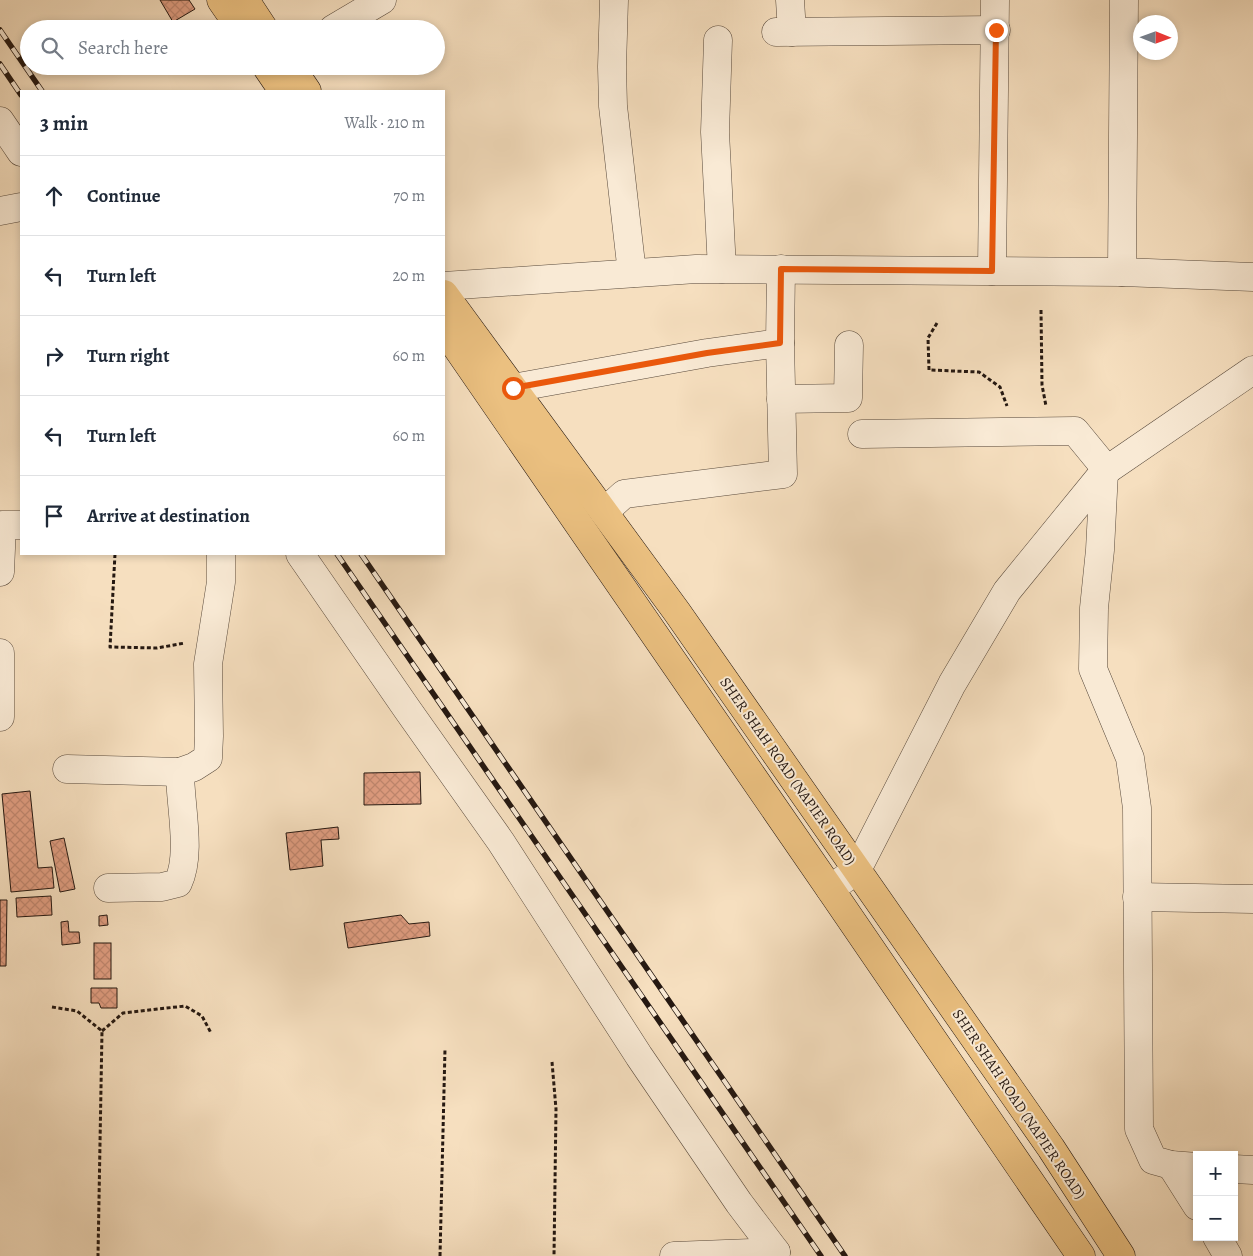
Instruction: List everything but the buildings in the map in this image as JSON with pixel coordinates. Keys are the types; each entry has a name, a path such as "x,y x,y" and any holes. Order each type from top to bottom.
{"main road":[{"path":"222,0 235,20"},
{"path":"245,0 258,20"},
{"path":"272,75 281,90"},
{"path":"296,75 306,90"},
{"name":"SHER SHAH ROAD (NAPIER ROAD)","path":"445,295 677,612 1051,1148 1122,1256"},
{"name":"SHER SHAH ROAD (NAPIER ROAD)","path":"445,330 1081,1256"}],"street":[{"path":"348,20 382,0"},
{"path":"614,0 613,106 632,273"},
{"path":"790,0 784,32 996,30"},
{"path":"992,271 995,0"},
{"path":"1122,272 1124,0"},
{"path":"718,40 715,132 722,269"},
{"path":"0,121 20,151"},
{"path":"0,211 20,206"},
{"path":"445,286 722,269 1122,272 1253,277"},
{"path":"604,512 624,494 783,474 780,343 781,269"},
{"path":"513,388 707,353 780,343"},
{"path":"781,398 848,398 849,345"},
{"path":"830,889 857,870 952,684 1007,591 1106,471 1253,370"},
{"path":"862,434 1075,431 1106,471 1094,608 1093,669 1130,758 1136,808 1139,1130 1153,1160 1184,1166 1194,1196"},
{"path":"0,572 2,525 20,525"},
{"path":"67,769 180,772 194,767 208,758 208,664 221,582 221,555"},
{"path":"301,555 501,842 639,1056 739,1203 776,1252 674,1256"},
{"path":"0,653 0,717"},
{"path":"108,888 162,887 178,883 182,874 184,844 180,772"},
{"path":"1138,897 1253,899"},
{"path":"1238,1169 1253,1170"},
{"path":"1219,1241 1228,1256"}],"path":[{"path":"1041,310 1042,385 1052,431"},
{"path":"936,323 928,338 929,370 979,372 1000,387 1016,432"},
{"path":"115,555 110,647 157,648 212,638"},
{"path":"98,1256 102,1031 123,1014 185,1006 202,1016 211,1033"},
{"path":"52,1007 77,1011 102,1031"},
{"path":"440,1256 445,1049"},
{"path":"552,1062 556,1109 554,1256"}],"railway":[{"path":"0,30 20,59"},
{"path":"0,64 20,94"},
{"path":"31,75 41,90"},
{"path":"338,555 821,1256"},
{"path":"362,555 845,1256"}],"route":[{"path":"513,388 707,353 780,343 781,269 992,271 996,30"}]}
